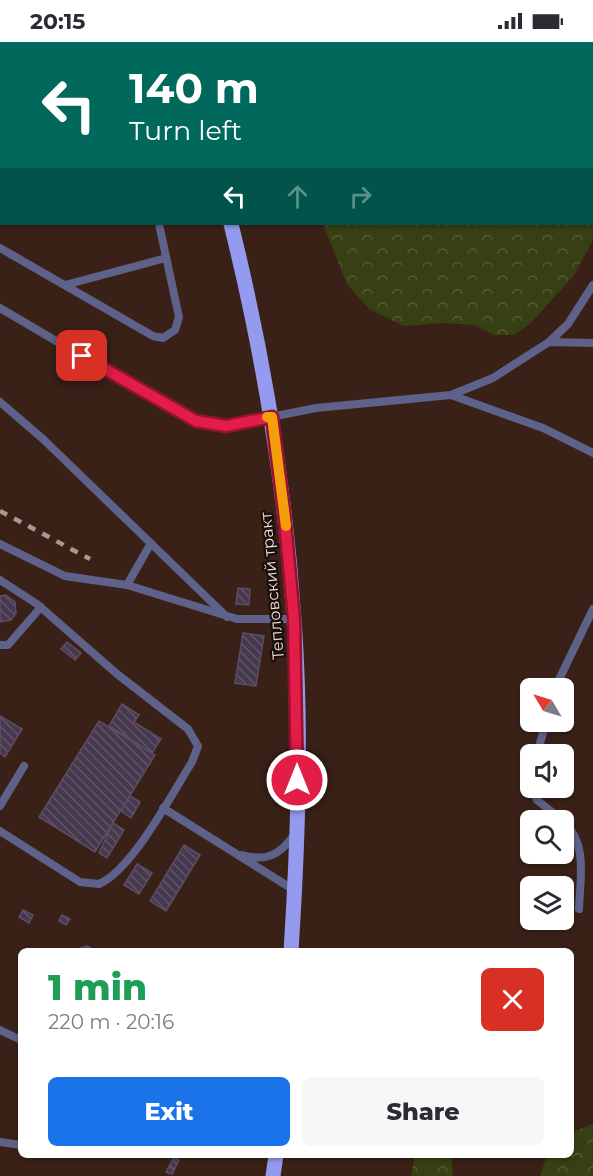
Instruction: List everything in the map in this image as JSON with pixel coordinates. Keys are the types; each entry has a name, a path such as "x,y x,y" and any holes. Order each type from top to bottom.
{"main road":[{"name":"Тепловский тракт","path":"231,225 272,417 294,619 297,724 296,834 291,948"},
{"path":"273,1176 276,1158"}],"lane":[{"path":"0,248 153,336 163,338 175,330 179,317 159,225"},
{"path":"65,285 166,258"},
{"path":"0,308 196,421 226,426 316,408 451,395 493,378 549,342 568,324 593,285"},
{"path":"549,342 593,343"},
{"path":"451,395 543,428 593,453"},
{"path":"0,402 43,439 226,617"},
{"path":"127,585 151,543"},
{"path":"0,544 65,576 127,585 226,617 263,620 294,619"},
{"path":"0,580 40,607 117,674 194,734 198,746 163,808 118,871 105,882 93,885 80,882 0,831"},
{"path":"0,645 8,645 40,607"},
{"path":"560,678 593,609"},
{"path":"0,806 24,766"},
{"path":"536,798 549,810"},
{"path":"163,808 294,890"},
{"path":"574,833 581,852 579,909"},
{"path":"233,852 256,858 272,856 282,851 296,834"},
{"path":"0,1030 18,1039"},
{"path":"0,1142 18,1145"}],"green space":[{"path":"323,225 593,225 593,240 574,275 530,324 514,335 494,335 474,325 445,323 404,326 369,309 347,284"},
{"path":"593,1124 593,1176 540,1176 546,1158 574,1158 574,1131"},
{"path":"414,1158 451,1158 453,1176 411,1176"}],"building":[{"path":"238,588 250,589 249,605 236,604"},
{"path":"6,595 15,602 16,613 11,620 0,622 0,596"},
{"path":"243,633 264,636 256,686 235,683"},
{"path":"67,642 81,653 75,660 61,649"},
{"path":"122,704 139,715 134,722 161,739 152,753 109,726"},
{"path":"0,716 22,729 5,757 0,753"},
{"path":"99,721 155,755 95,852 39,817"},
{"path":"130,796 140,802 131,818 121,811"},
{"path":"113,823 124,830 107,858 99,853"},
{"path":"184,845 200,855 166,911 150,901"},
{"path":"137,864 152,873 139,894 124,885"},
{"path":"23,910 33,915 29,923 19,917"},
{"path":"62,915 70,919 66,925 59,921"},
{"path":"173,1158 179,1160 172,1174 166,1172"}],"railway":[{"path":"0,511 90,559"}],"slow traffic":[{"path":"267,417 272,417 286,526"}],"route":[{"path":"82,356 196,421 213,426 226,426 272,417 294,619 297,668 297,780"}]}
